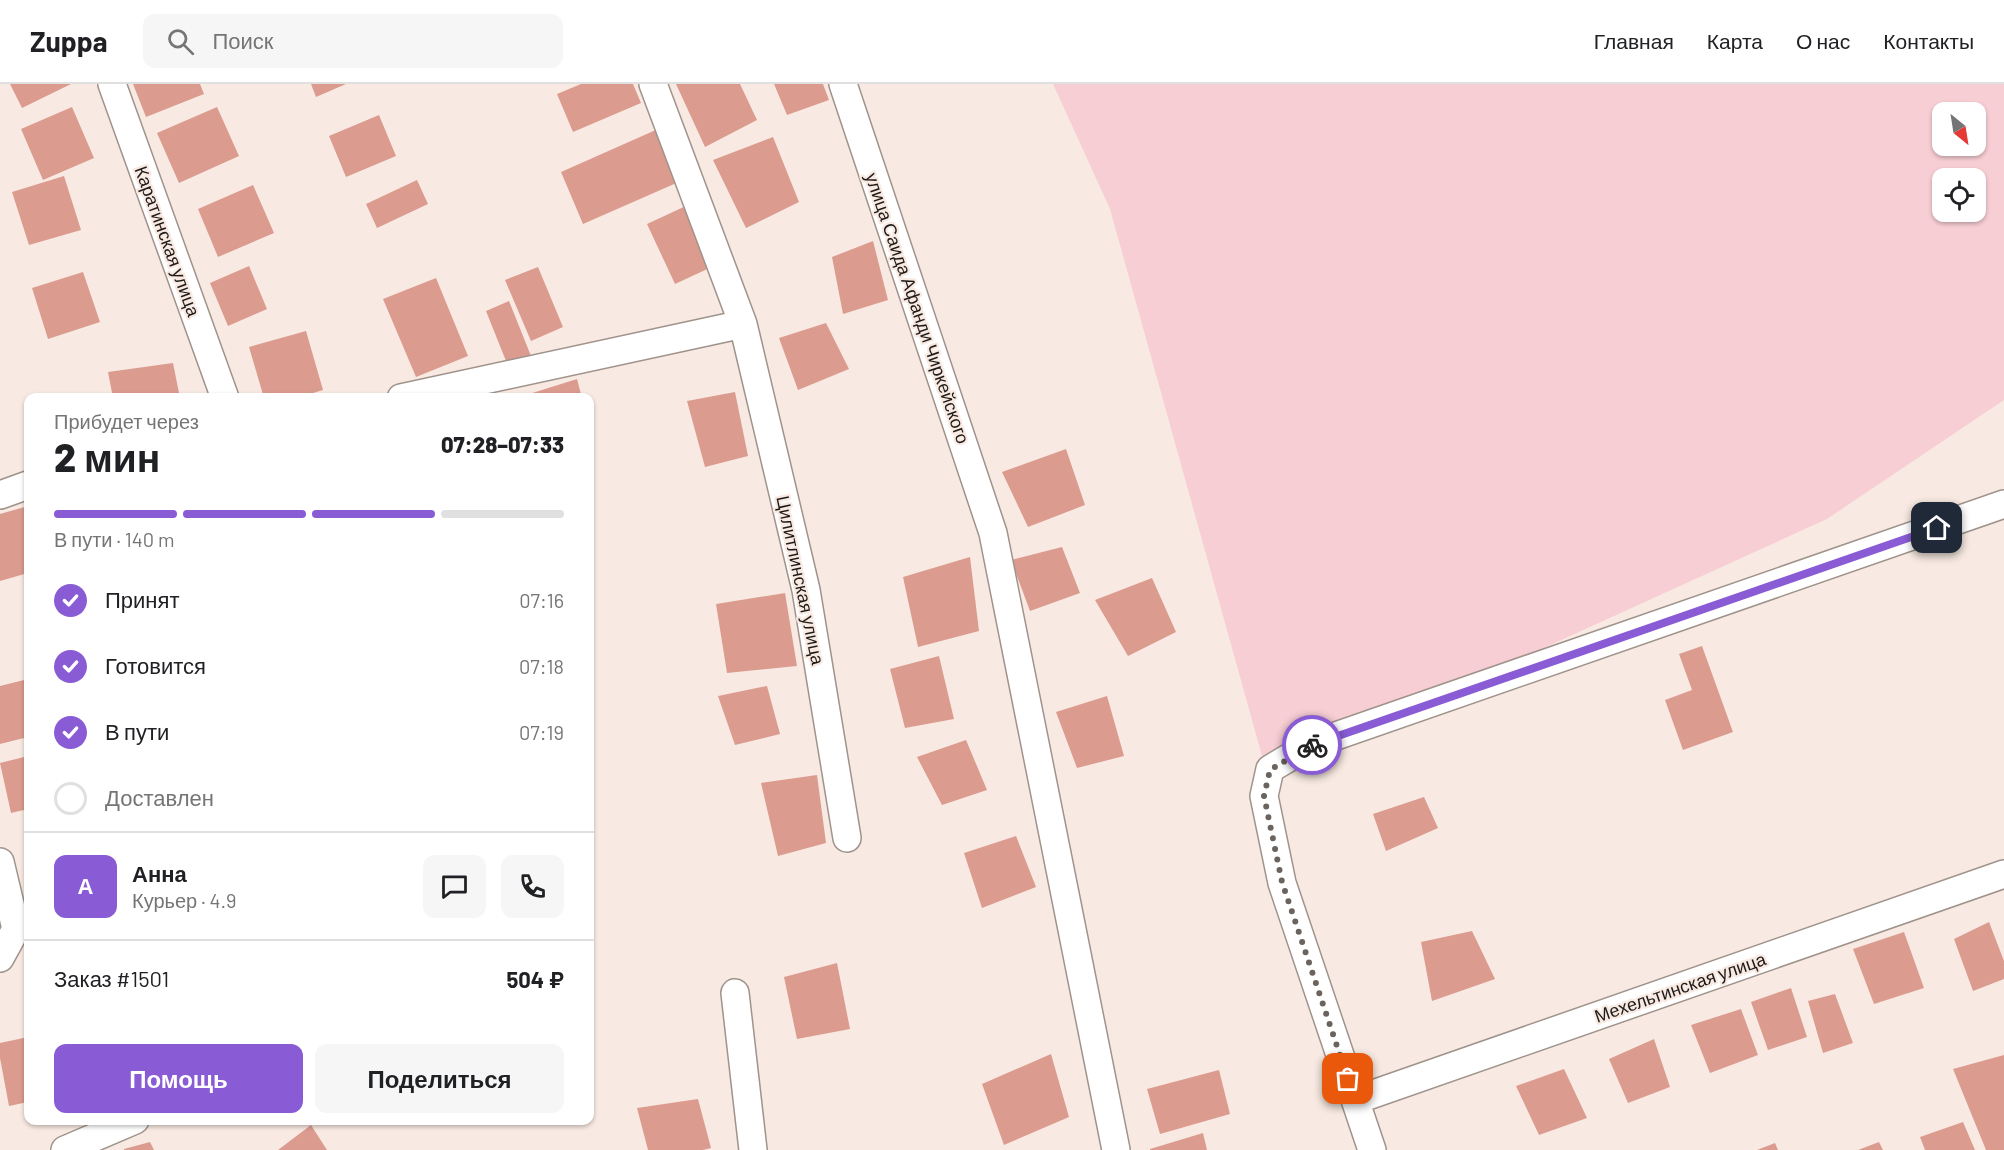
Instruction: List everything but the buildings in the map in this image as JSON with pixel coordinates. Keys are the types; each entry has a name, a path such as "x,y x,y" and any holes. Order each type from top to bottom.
{"street":[{"name":"Каратинская улица","path":"112,84 223,393"},
{"name":"Цилитлинская улица","path":"653,84 743,324 806,590 847,838"},
{"name":"улица Саида Афанди Чиркейского","path":"843,84 993,533 1116,1150"},
{"path":"424,393 743,324"},
{"path":"0,495 24,486"},
{"path":"1372,1150 1282,882 1264,796 1270,770 1310,745 2004,504"},
{"path":"0,862 16,929 0,958"},
{"name":"Мехельтинская улица","path":"1356,1100 2004,874"},
{"path":"735,993 753,1150"},
{"path":"66,1150 124,1125"}],"shaded area":[{"path":"1053,84 2004,84 2004,400 1827,519 1267,774 1110,209"}],"way so far":[{"path":"1312,745 1270,770 1264,796 1282,882 1348,1079"}],"route":[{"path":"1312,745 1937,528"}]}
